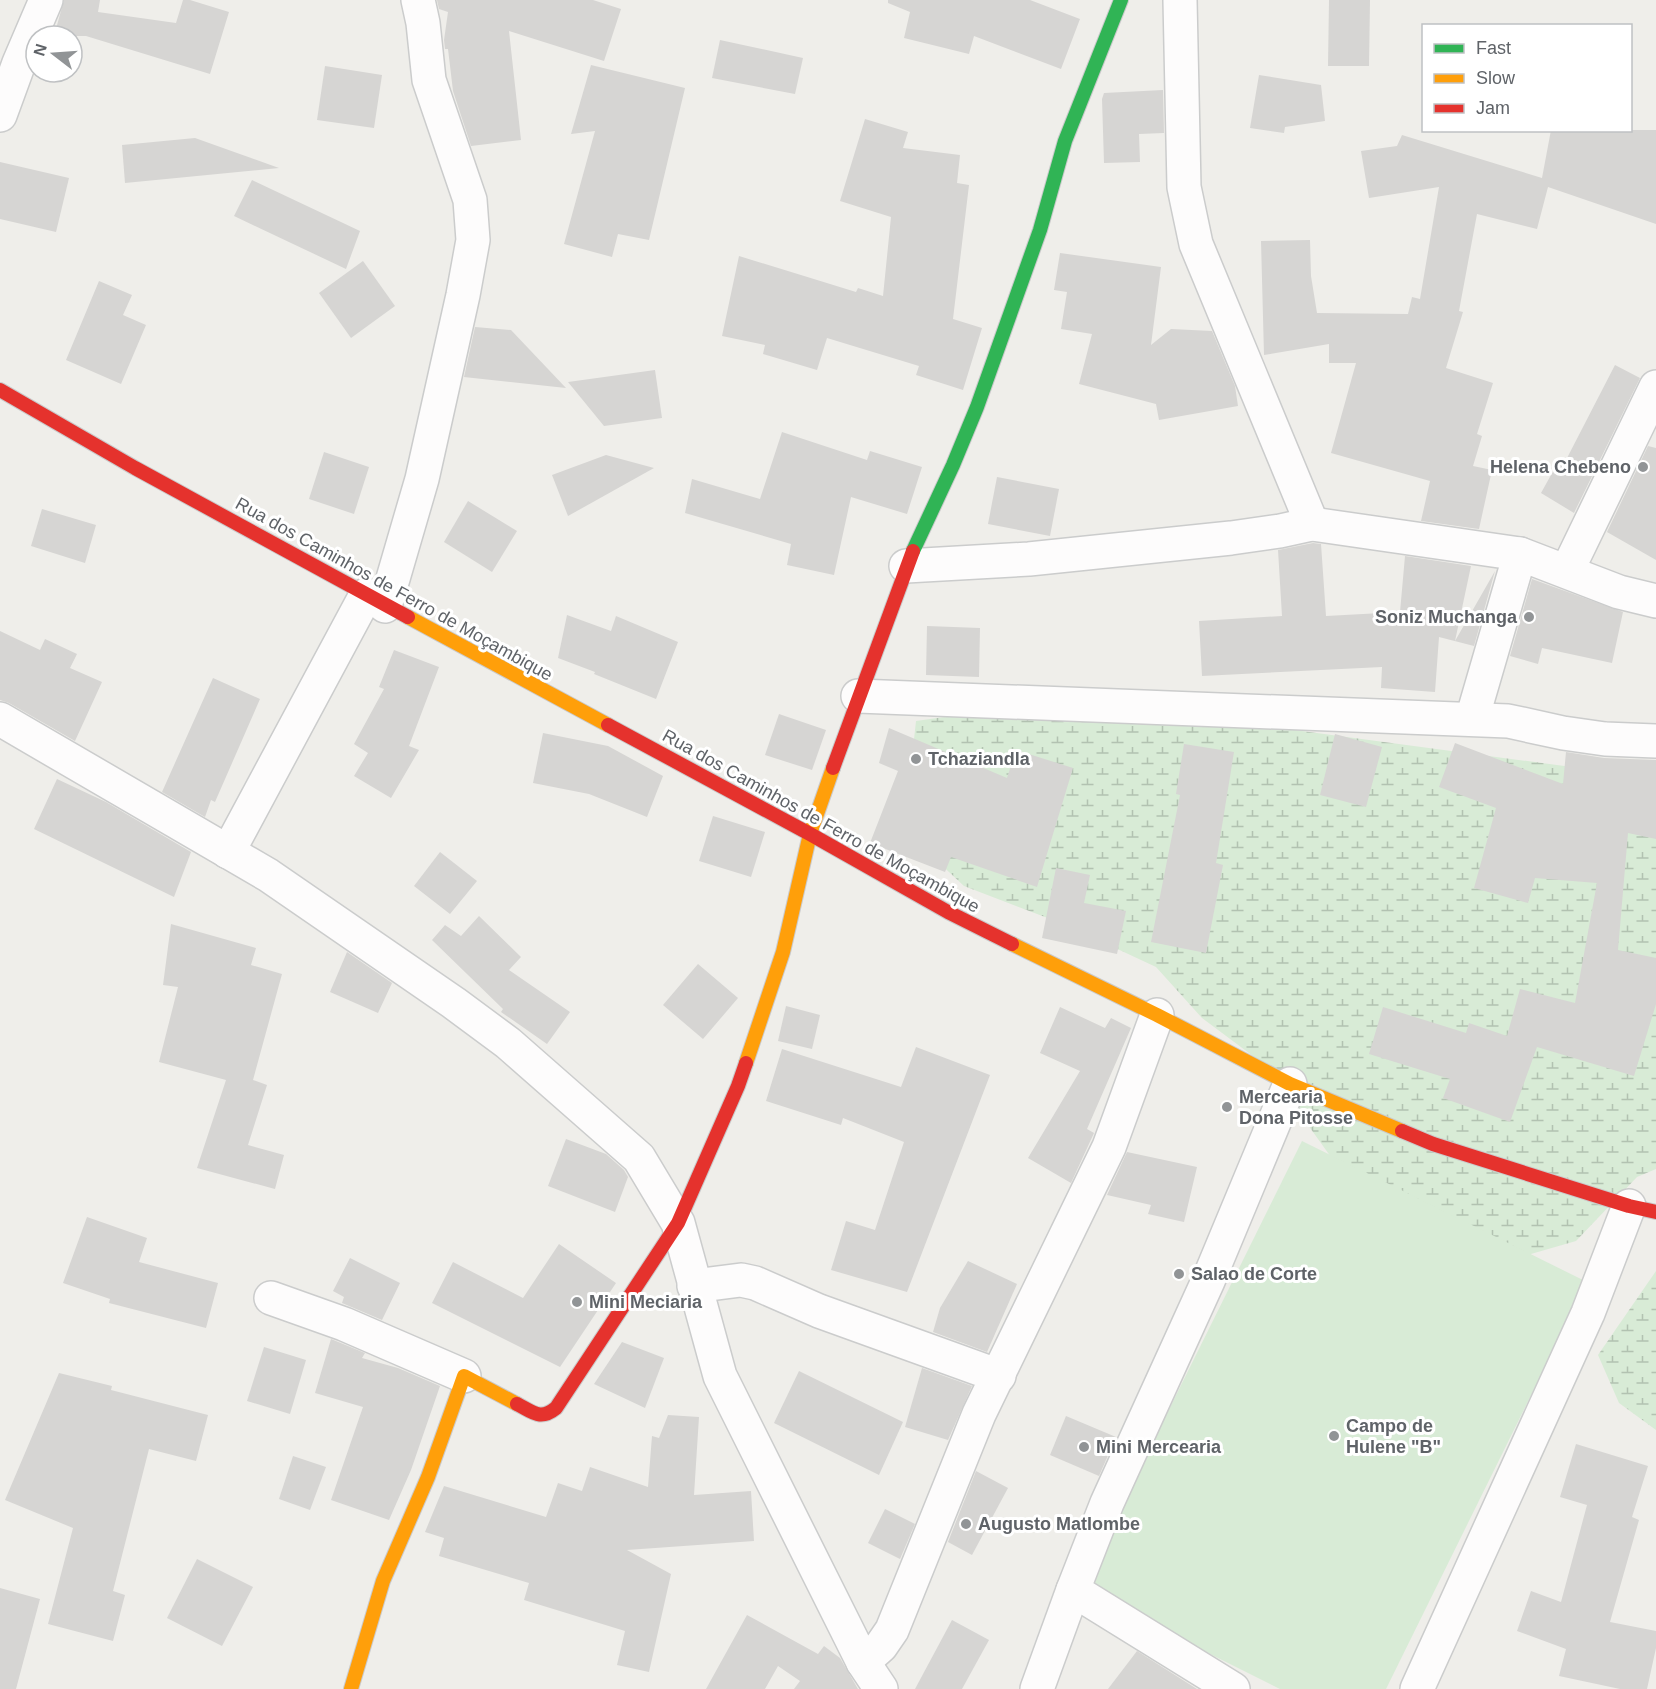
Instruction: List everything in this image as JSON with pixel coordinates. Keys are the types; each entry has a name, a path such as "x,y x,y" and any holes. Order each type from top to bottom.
{"street":[{"path":"0,115 46,0"},
{"path":"228,852 376,600 422,479 473,240 470,200 429,80 423,23 418,0"},
{"path":"271,1298 344,1324 464,1376 538,1415 547,1415 556,1408 678,1223 738,1086 783,952 810,834 858,696 906,566 977,407 1040,230 1065,141 1121,0"},
{"path":"1180,0 1184,187 1194,234 1312,524"},
{"path":"1567,571 1656,387"},
{"name":"Rua dos Caminhos de Ferro de Moçambique","path":"0,390 135,468 810,834 948,912 1157,1015 1290,1084 1433,1144 1643,1209"},
{"path":"906,566 1029,560 1231,538 1312,524 1520,554 1619,592 1656,601"},
{"path":"1472,719 1520,554"},
{"path":"858,696 1508,721 1605,739 1656,741"},
{"path":"0,719 268,875 454,1003 508,1043 639,1158 678,1223 720,1376 863,1662 881,1689"},
{"path":"863,1662 881,1646 892,1630 951,1486 958,1461 979,1414 1109,1147 1157,1015"},
{"path":"1037,1689 1107,1503 1208,1281 1290,1084"},
{"path":"1417,1689 1587,1313 1643,1209"},
{"path":"694,1286 741,1280 755,1283 819,1311 999,1376"},
{"path":"351,1689 383,1581 428,1477 464,1376"},
{"path":"1073,1590 1233,1689"}],"green space":[{"path":"980,712 1204,718 1602,771 1656,763 1656,1169 1637,1177 1576,1241 1496,1264 1356,1192 1265,1065 1202,1018 1156,967 1066,925 964,886 904,830 916,721"},
{"name":"Campo de Hulene \"B\"","path":"1302,1141 1587,1282 1386,1689 1280,1689 1080,1589"},
{"path":"1656,1271 1656,1430 1619,1403 1598,1355"}],"building":[{"path":"64,0 100,0 98,12 176,23 183,0 229,12 210,74 84,36 84,24 57,24"},
{"path":"437,0 593,0 621,9 604,61 509,31 521,140 471,146 453,91 448,49 445,49 448,12 439,9"},
{"path":"888,0 1030,0 1080,19 1061,69 974,36 969,54 904,38 910,12 888,3"},
{"path":"1329,0 1370,0 1369,66 1328,66"},
{"path":"720,40 803,58 795,94 712,78"},
{"path":"591,65 685,88 649,240 618,234 612,257 564,244 595,131 571,134"},
{"path":"325,66 382,75 374,128 317,120"},
{"path":"1259,75 1321,85 1325,121 1285,127 1284,133 1250,128"},
{"path":"1163,90 1164,133 1139,134 1140,162 1104,163 1102,99 1104,93"},
{"path":"865,119 908,132 903,148 960,155 957,183 969,185 953,319 982,328 963,390 916,375 919,366 827,338 817,370 763,354 765,345 722,336 739,256 856,292 858,288 883,296 891,217 840,201"},
{"path":"1656,130 1656,224 1548,187 1537,229 1477,214 1459,311 1463,312 1446,368 1493,383 1477,434 1482,436 1473,466 1492,470 1479,529 1421,521 1430,481 1331,453 1356,363 1329,363 1329,344 1264,355 1261,241 1310,240 1311,276 1317,313 1408,314 1412,297 1420,299 1439,187 1369,198 1361,151 1397,146 1402,135 1542,178 1551,132"},
{"path":"195,138 279,168 125,183 122,145"},
{"path":"0,162 69,178 56,232 0,219"},
{"path":"252,180 360,231 346,269 234,216"},
{"path":"1060,253 1161,267 1151,345 1171,329 1212,331 1235,386 1238,406 1159,420 1156,404 1079,384 1092,334 1061,329 1067,292 1054,290"},
{"path":"363,261 395,306 351,338 319,293"},
{"path":"99,281 132,295 123,315 146,325 121,384 66,360"},
{"path":"475,327 511,330 566,388 464,377"},
{"path":"1615,365 1640,378 1574,513 1541,493 1561,457 1566,460"},
{"path":"655,370 662,418 604,426 568,382"},
{"path":"782,432 867,460 870,451 922,467 907,514 851,497 834,575 787,565 791,544 685,513 692,479 760,499"},
{"path":"1648,446 1656,448 1656,560 1607,532"},
{"path":"324,452 369,467 354,514 309,499"},
{"path":"606,455 654,468 568,516 552,475"},
{"path":"997,477 1059,489 1050,536 988,524"},
{"path":"468,501 517,531 492,572 444,542"},
{"path":"42,509 96,525 85,563 31,546"},
{"path":"1313,543 1321,544 1326,616 1400,612 1405,556 1471,566 1455,641 1495,571 1474,646 1439,637 1435,692 1381,688 1382,667 1202,676 1199,621 1282,616 1278,550"},
{"path":"1532,579 1623,612 1612,663 1542,648 1538,664 1510,656"},
{"path":"567,615 611,631 616,616 678,642 656,699 558,658"},
{"path":"927,626 980,628 979,677 926,675"},
{"path":"0,631 40,650 45,639 77,654 70,668 102,682 75,741 0,700"},
{"path":"394,650 439,667 409,746 419,750 391,798 354,776 368,753 354,744 384,689 379,687"},
{"path":"213,678 260,699 215,802 211,800 205,817 162,792"},
{"path":"779,714 826,730 812,770 765,755"},
{"path":"889,728 1007,778 1016,750 1073,768 1037,887 951,857 945,872 870,843 898,771 879,763"},
{"path":"543,733 608,746 663,776 647,817 589,794 533,783"},
{"path":"1335,734 1382,747 1366,807 1320,795"},
{"path":"1455,743 1563,784 1566,752 1604,758 1656,760 1656,839 1628,833 1618,950 1656,958 1656,1004 1634,1076 1537,1047 1510,1122 1443,1098 1450,1079 1369,1054 1383,1007 1466,1033 1469,1023 1507,1036 1520,989 1575,1003 1597,883 1535,878 1528,903 1474,888 1496,808 1439,787"},
{"path":"1184,744 1234,752 1216,863 1223,865 1206,953 1151,942 1180,795 1176,794"},
{"path":"57,779 106,802 191,852 174,897 34,829"},
{"path":"713,816 765,832 751,877 699,861"},
{"path":"440,852 477,881 450,914 414,886"},
{"path":"1056,868 1090,875 1084,903 1126,911 1117,954 1042,938"},
{"path":"479,916 521,957 509,970 570,1012 547,1044 501,1012 503,1009 432,940 445,925 461,936"},
{"path":"171,924 256,948 251,965 282,974 253,1080 267,1085 248,1145 284,1155 275,1189 197,1168 226,1080 159,1062 178,987 163,985"},
{"path":"347,952 392,983 378,1013 330,992"},
{"path":"698,964 738,998 703,1039 663,1005"},
{"path":"786,1006 820,1015 812,1049 778,1041"},
{"path":"1060,1007 1105,1028 1111,1018 1131,1028 1087,1129 1094,1133 1071,1183 1028,1158 1080,1071 1040,1053"},
{"path":"916,1047 990,1075 907,1292 831,1270 846,1221 875,1230 904,1142 843,1118 841,1125 766,1101 782,1049 901,1087"},
{"path":"566,1139 606,1154 624,1170 628,1177 615,1212 548,1186"},
{"path":"1127,1152 1197,1167 1184,1222 1148,1214 1151,1205 1107,1195"},
{"path":"87,1217 147,1238 139,1262 218,1283 206,1328 109,1303 110,1299 63,1283"},
{"path":"559,1244 616,1283 560,1367 432,1303 453,1262 523,1298"},
{"path":"350,1258 400,1283 382,1320 342,1303 344,1297 333,1291"},
{"path":"968,1261 1017,1284 987,1352 933,1332 940,1308"},
{"path":"331,1339 365,1353 362,1358 398,1368 440,1386 411,1470 389,1520 331,1500 363,1407 315,1393"},
{"path":"622,1342 664,1358 645,1408 594,1384"},
{"path":"264,1347 306,1360 290,1414 247,1401"},
{"path":"922,1368 972,1386 948,1440 905,1427"},
{"path":"799,1371 903,1422 879,1475 774,1423"},
{"path":"59,1373 112,1386 111,1390 208,1415 196,1461 149,1449 113,1591 125,1595 113,1641 48,1624 73,1528 5,1500"},
{"path":"668,1415 699,1417 694,1495 751,1491 754,1541 627,1550 671,1574 649,1672 617,1665 625,1631 524,1600 529,1583 439,1556 444,1538 425,1532 444,1486 546,1517 558,1483 582,1491 590,1467 648,1487 652,1436 659,1438"},
{"name":"Mini Mercearia","path":"1066,1416 1116,1437 1099,1476 1050,1455"},
{"path":"1576,1444 1648,1466 1632,1517 1639,1520 1610,1622 1656,1631 1656,1648 1647,1689 1620,1689 1559,1676 1566,1649 1517,1631 1531,1591 1561,1602 1587,1505 1560,1497"},
{"path":"293,1456 326,1467 310,1510 279,1499"},
{"path":"976,1471 1008,1488 972,1555 948,1542"},
{"path":"885,1509 915,1524 900,1559 868,1543"},
{"path":"197,1559 253,1587 222,1646 167,1618"},
{"path":"0,1588 40,1599 16,1689 0,1689"},
{"path":"747,1615 818,1654 824,1646 840,1658 858,1689 794,1689 800,1681 778,1666 765,1689 706,1689"},
{"path":"952,1620 989,1640 962,1689 915,1689"},
{"path":"1137,1651 1197,1689 1108,1689"}],"traffic: fast":[{"path":"913,551 977,407 1040,230 1065,141 1121,0"}],"traffic: slow":[{"path":"408,617 608,725"},
{"path":"746,1063 783,952 810,834 833,768"},
{"path":"1012,944 1157,1015 1290,1084 1402,1131"},
{"path":"351,1689 383,1581 428,1477 464,1376 517,1404"}],"traffic: jam":[{"path":"0,390 135,468 408,617"},
{"path":"833,768 913,551"},
{"path":"608,725 810,834 948,912 1012,944"},
{"path":"517,1404 541,1415 556,1408 678,1223 746,1063"},
{"path":"1402,1131 1433,1144 1629,1206 1656,1212"}],"place":[{"name":"Helena Chebeno","path":"1643,467"},
{"name":"Soniz Muchanga","path":"1529,617"},
{"name":"Tchaziandla","path":"916,759"},
{"name":"Mercearia Dona Pitosse","path":"1227,1107"},
{"name":"Salao de Corte","path":"1179,1274"},
{"name":"Mini Meciaria","path":"577,1302"},
{"name":"Campo de Hulene \"B\"","path":"1334,1436"},
{"name":"Mini Mercearia","path":"1084,1447"},
{"name":"Augusto Matlombe","path":"966,1524"}]}
